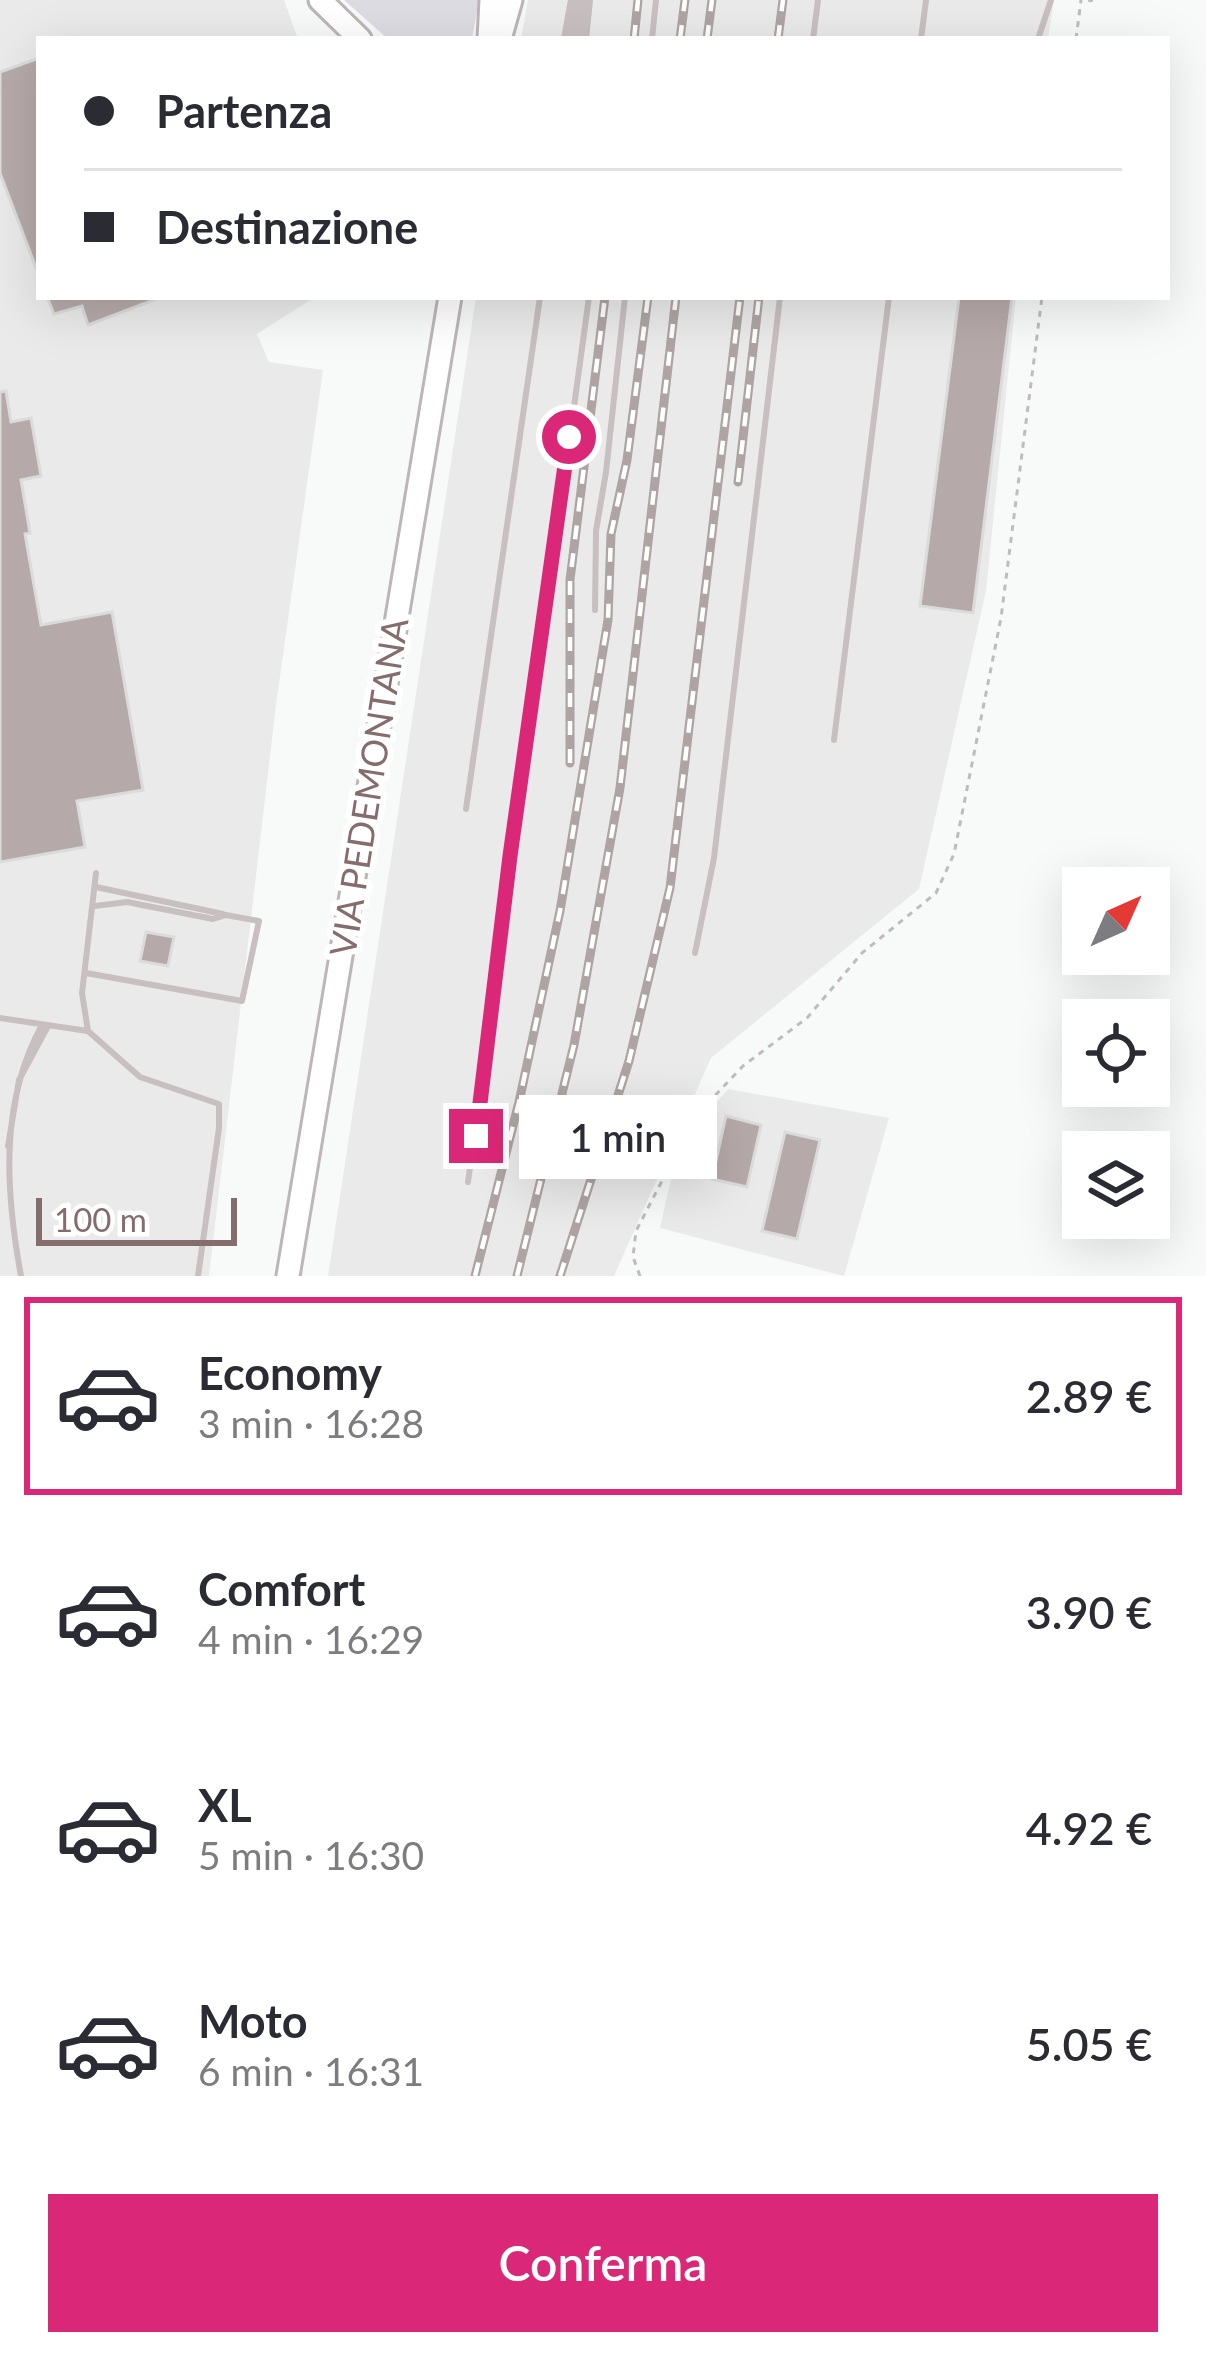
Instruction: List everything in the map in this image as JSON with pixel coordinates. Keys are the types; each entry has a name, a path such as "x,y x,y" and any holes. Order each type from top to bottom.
{"main road":[{"path":"320,0 357,36"},
{"path":"494,36 495,0"},
{"path":"495,36 512,0"},
{"name":"VIA PEDEMONTANA","path":"288,1276 450,300"}],"street":[{"path":"568,36 574,0"},
{"path":"582,36 586,0"}],"lane":[{"path":"652,36 656,0"},
{"path":"813,36 818,0"},
{"path":"921,36 926,0"},
{"path":"1039,36 1052,0"},
{"path":"466,808 540,300"},
{"path":"468,1182 589,300"},
{"path":"595,610 596,531 625,300"},
{"path":"695,953 714,858 780,300"},
{"path":"834,740 889,300"},
{"path":"88,1031 82,993 96,872"},
{"path":"86,973 242,1001 260,921 96,887"},
{"path":"95,906 127,902 213,919 226,915"},
{"path":"1,1020 88,1031 140,1077 219,1104 220,1128 198,1276"},
{"path":"21,1276 5,1188 5,1161 19,1080 45,1025"}],"path":[{"path":"1076,36 1081,0"},
{"path":"640,1276 633,1257 636,1231 709,1102 743,1066 807,1018 862,953 936,893 953,854 1000,618 1042,300"}],"shaded area":[{"path":"0,0 284,0 297,36 36,36 36,300 310,300 257,334 269,362 323,370 276,705 209,1276 0,1276"},
{"path":"344,0 479,0 473,36 385,36"},
{"path":"528,0 1054,0 1048,36 522,36"},
{"path":"476,300 1016,300 986,591 919,889 711,1058 614,1276 328,1276"},
{"path":"728,1089 889,1118 844,1276 660,1228 678,1147"}],"building":[{"path":"36,59 36,268 0,173 0,72"},
{"path":"48,300 154,300 88,325 82,306 54,314"},
{"path":"959,300 1012,300 973,613 920,606"},
{"path":"6,391 11,422 31,418 41,476 21,480 41,625 112,612 143,790 77,801 85,847 0,862 0,392"},
{"path":"146,932 174,937 168,966 140,961"},
{"path":"726,1116 761,1125 747,1187 712,1179"},
{"path":"785,1132 820,1140 797,1239 762,1231"}],"railway":[{"path":"634,36 638,0"},
{"path":"680,36 685,0"},
{"path":"707,36 712,0"},
{"path":"778,36 783,0"},
{"path":"570,763 570,580 605,300"},
{"path":"475,1276 560,911 608,620 611,534 627,460 648,300"},
{"path":"517,1276 574,1045 620,788 676,300"},
{"path":"560,1276 629,1061 670,888 740,300"},
{"path":"738,482 759,300"}],"route":[{"path":"476,1136 569,437"}]}
